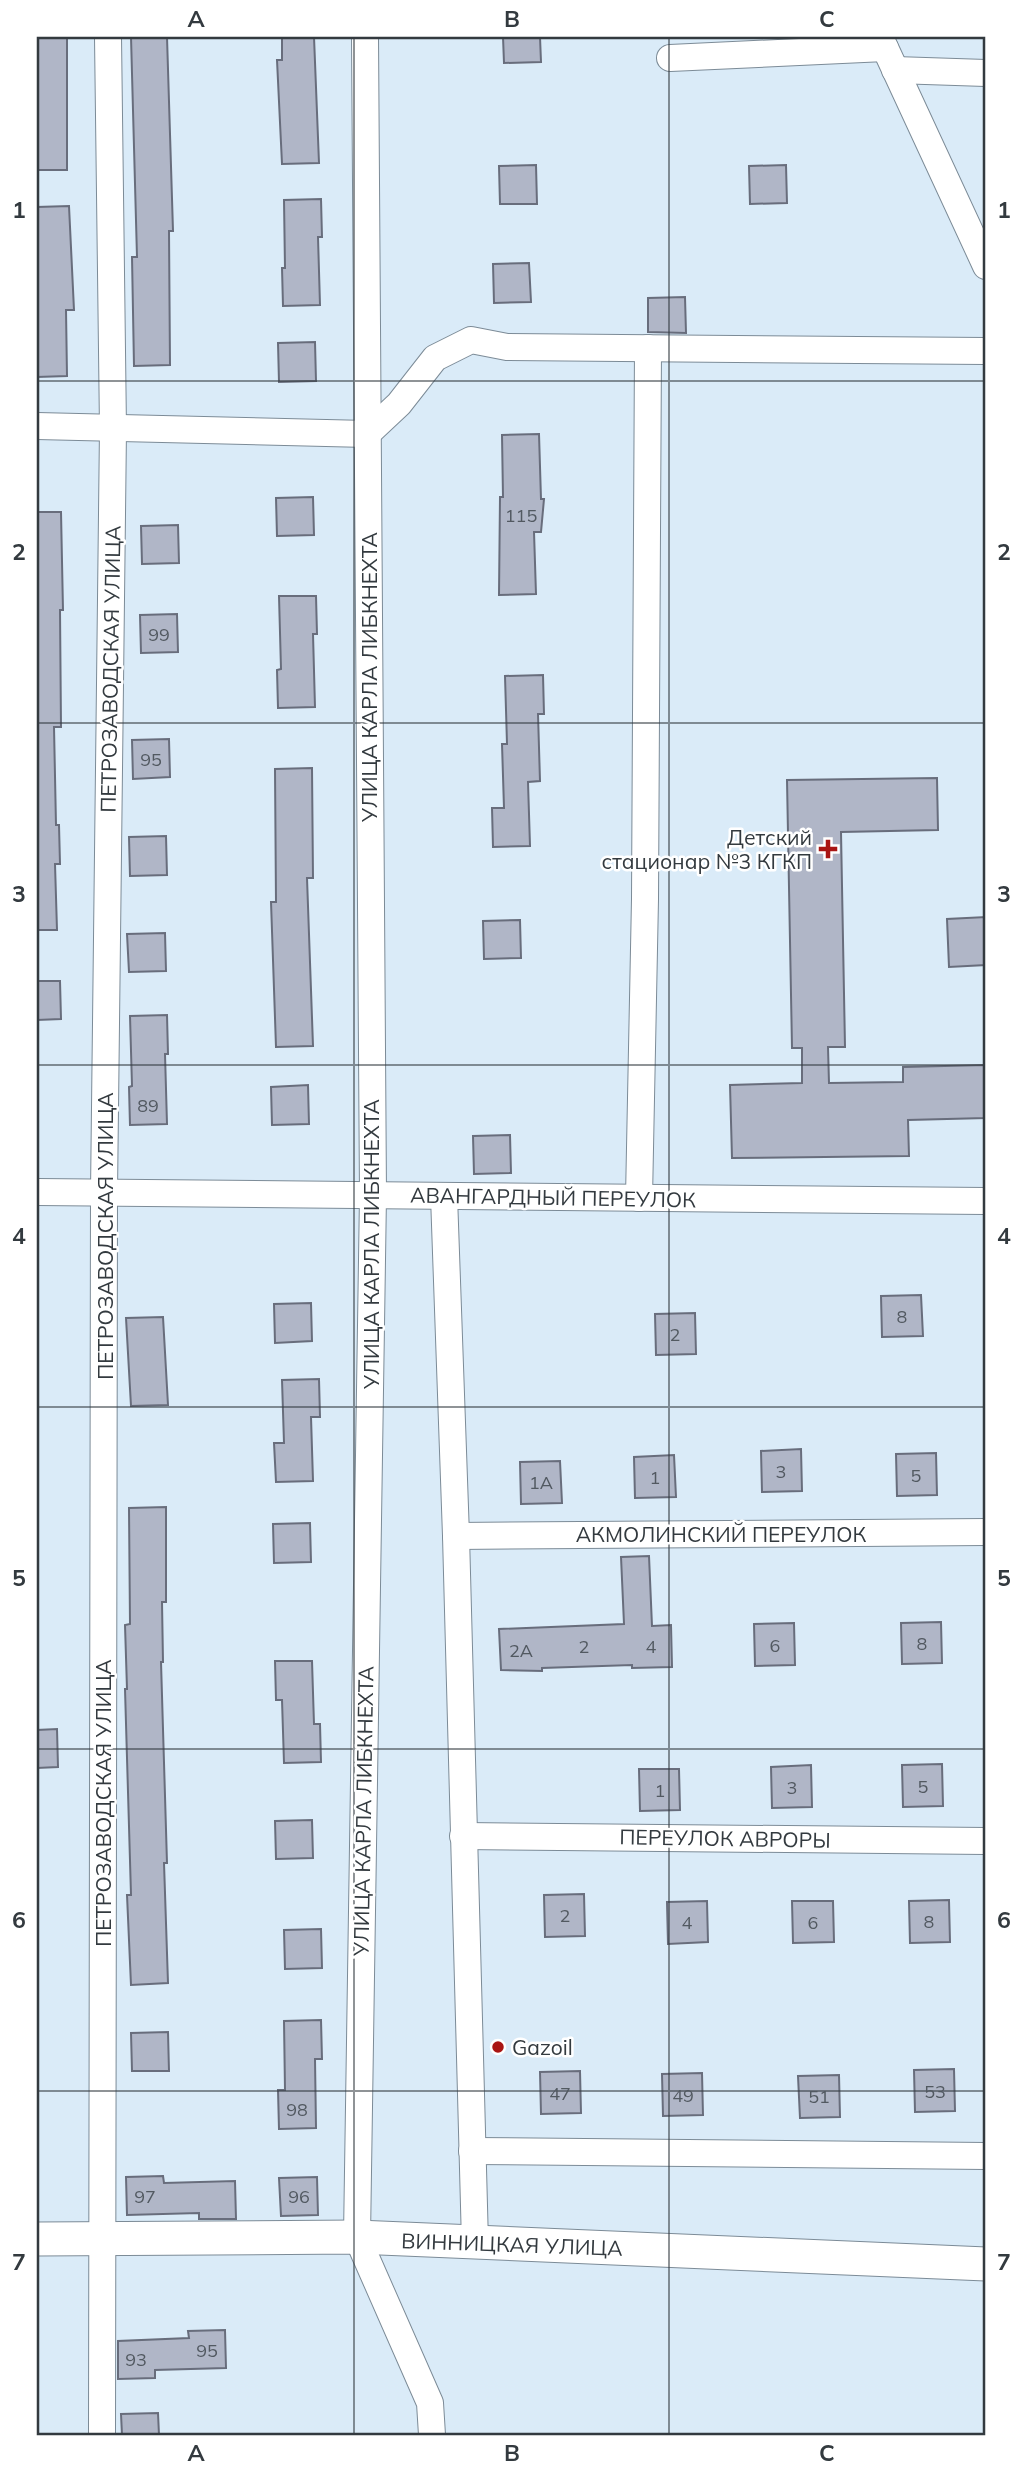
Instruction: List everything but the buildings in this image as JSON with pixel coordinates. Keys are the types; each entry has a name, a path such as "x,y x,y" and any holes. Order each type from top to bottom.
{"main road":[{"name":"ВИННИЦКАЯ УЛИЦА","path":"37,2239 357,2237 986,2264"}],"street":[{"name":"ПЕТРОЗАВОДСКАЯ УЛИЦА","path":"102,2435 104,1193 113,429 108,37"},
{"name":"УЛИЦА КАРЛА ЛИБКНЕХТА","path":"365,37 373,1195 357,2237 430,2403 432,2435"},
{"path":"887,52 986,266"},
{"path":"670,58 887,52 986,73"},
{"path":"37,426 367,434 399,404 435,358 471,340 507,347 986,351"},
{"path":"639,1198 645,899 648,348"},
{"name":"АВАНГАРДНЫЙ ПЕРЕУЛОК","path":"37,1192 986,1201"},
{"path":"444,1196 475,2243"},
{"name":"АКМОЛИНСКИЙ ПЕРЕУЛОК","path":"456,1536 986,1532"},
{"name":"ПЕРЕУЛОК АВРОРЫ","path":"463,1836 986,1841"},
{"path":"472,2151 986,2156"}],"place":[{"name":"Детский стационар №3 КГКП","path":"828,849"},
{"name":"Gazoil","path":"498,2047"}]}
